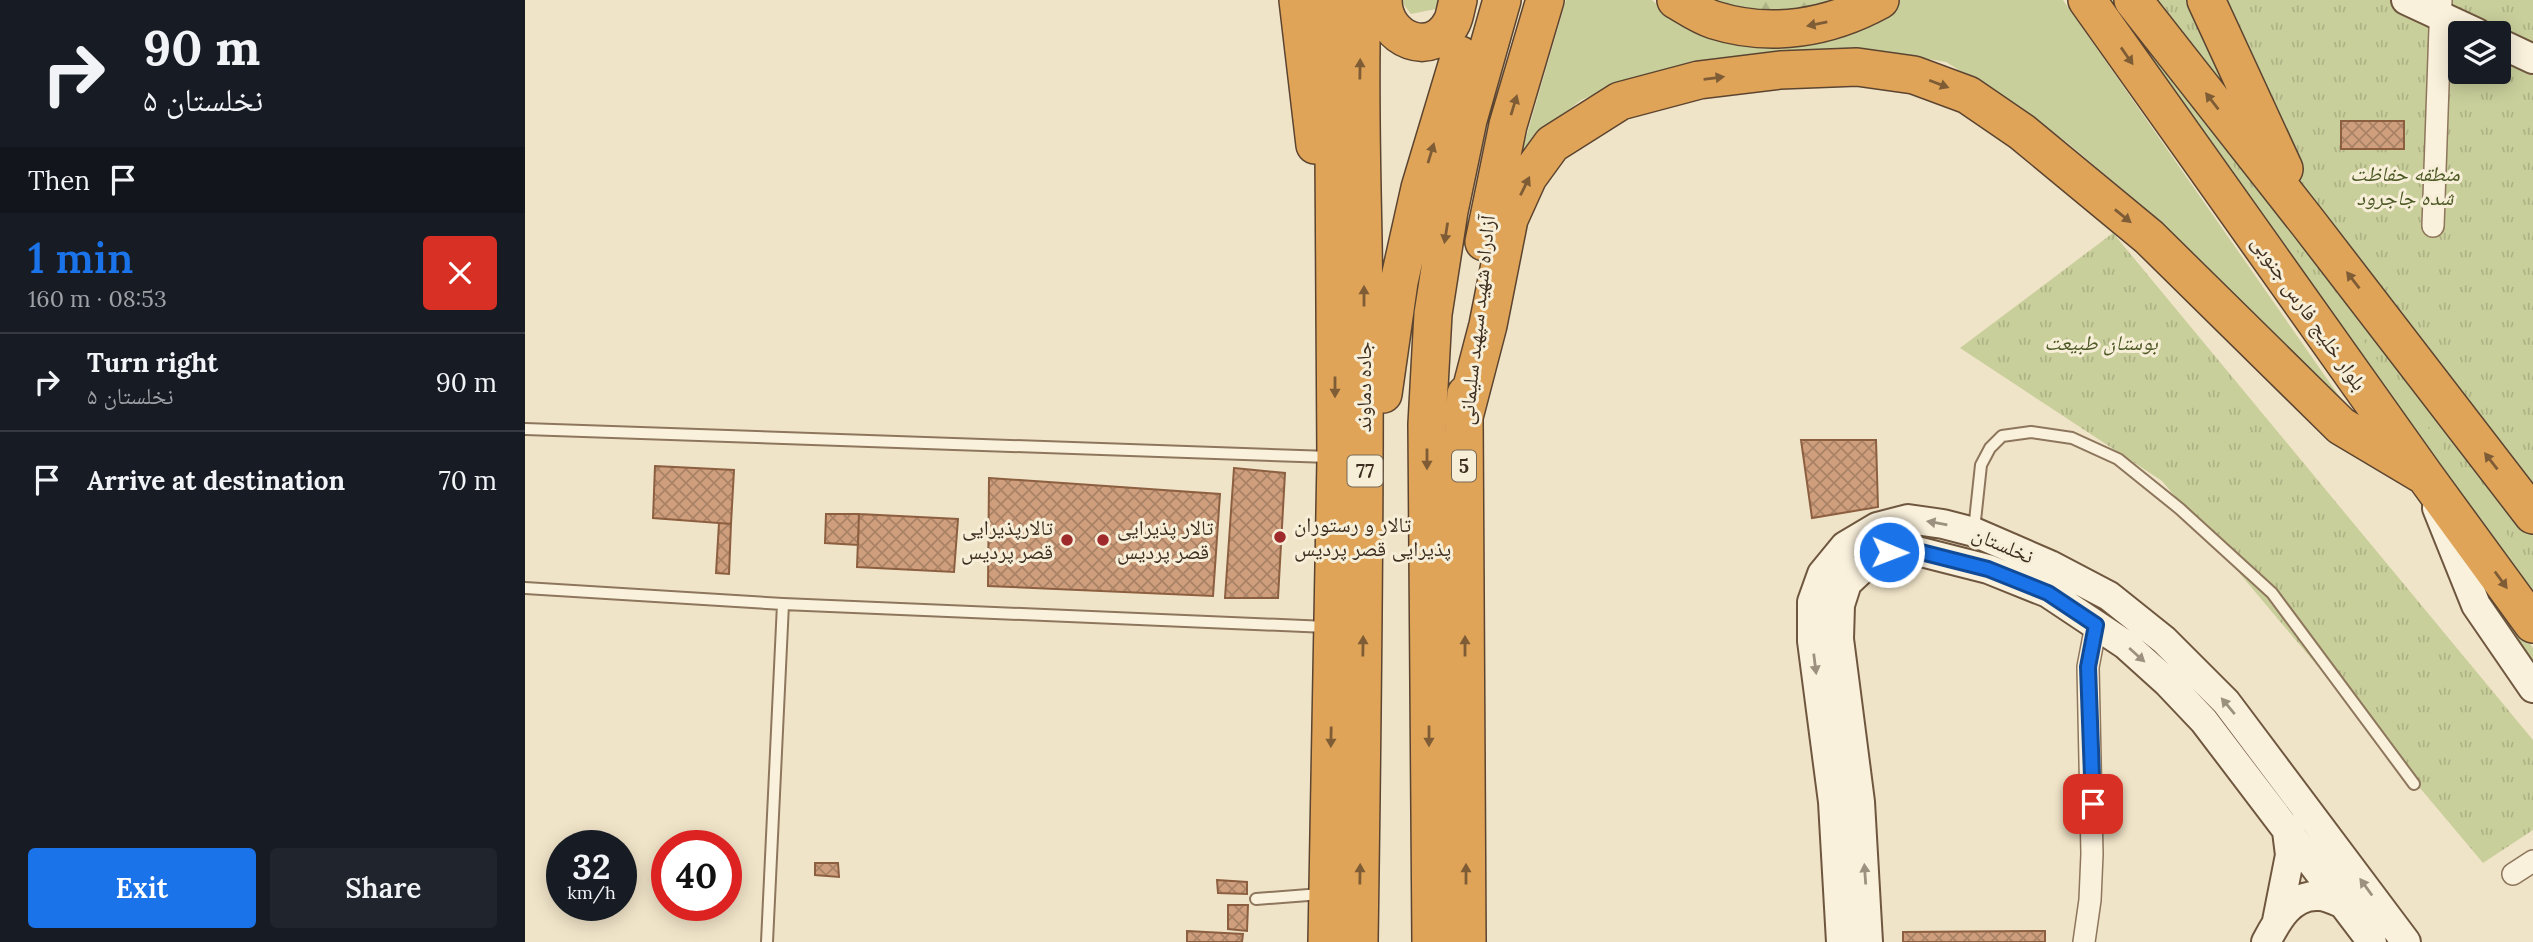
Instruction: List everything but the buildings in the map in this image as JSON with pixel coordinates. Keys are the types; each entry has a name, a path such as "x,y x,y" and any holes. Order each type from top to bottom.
{"highway":[{"path":"1298,0 1306,83 1335,294"},
{"name":"جاده دماوند","path":"1327,942 1336,458 1333,0"},
{"name":"جاده دماوند","path":"1359,942 1365,558 1364,280 1359,73 1362,0"},
{"path":"1383,0 1385,18 1392,30 1403,38 1417,42 1431,40 1444,33 1452,22 1458,0"},
{"path":"1365,558 1383,387 1399,282 1420,188 1477,0"},
{"name":"آزادراه شهید سپهبد سلیمانی","path":"1431,942 1427,424 1433,314 1449,211 1468,120 1502,0"},
{"name":"آزادراه شهید سپهبد سلیمانی","path":"1467,942 1464,417 1473,311 1488,214 1508,125 1545,0"},
{"path":"1676,0 1712,20 1765,29 1798,28 1840,20 1880,0"},
{"name":"بلوار خلیج فارس جنوبی","path":"2087,0 2533,624"},
{"path":"2133,0 2533,515"},
{"path":"2206,0 2309,224"},
{"path":"1464,417 1487,326 1509,219 1528,177 1552,144 1620,101 1699,80 1780,70 1857,67 1914,75 1968,95 2022,132 2150,237 2341,426 2425,476"}],"street":[{"path":"2406,0 2441,9 2459,21"},
{"path":"2433,226 2441,9"},
{"path":"2511,49 2533,59"},
{"path":"2425,476 2476,605 2533,688"},
{"name":"نخلستان","path":"1841,942 1833,802 1812,641 1812,602 1822,574 1845,546 1877,527 1908,519 1974,532 2050,565 2109,596 2164,640 2226,702 2406,942"},
{"name":"نخلستان","path":"1868,942 1860,802 1839,639 1840,605 1847,583 1862,569 1889,552 1917,551 1988,569 2048,593 2126,645 2204,721 2372,942"},
{"path":"2084,942 2090,900 2093,829 2088,667 2096,625"},
{"path":"2272,932 2290,855 2287,831 2311,813"},
{"path":"2513,874 2533,861"},
{"path":"2272,932 2293,902 2319,895 2346,905"}],"lane":[{"path":"525,429 1336,458"},
{"path":"1974,532 1981,465 1990,448 2001,436 2031,432 2072,438 2118,459 2180,509 2272,593 2414,784"},
{"path":"525,588 783,604 1334,628"},
{"path":"767,942 783,604"},
{"path":"1256,899 1328,894"}],"green space":[{"path":"1400,0 1438,0 1436,9 1411,14"},
{"path":"1566,0 1652,0 1669,15 1894,0 2063,0 2353,416 2150,213 2069,144 2022,109 1946,62 1870,49 1805,51 1624,82 1581,100 1544,129 1513,182"},
{"path":"1707,0 1840,0 1794,15 1713,5"},
{"path":"2099,0 2117,0 2533,541 2533,598"},
{"name":"منطقه حفاظت شده جاجرود","path":"2110,0 2533,0 2533,569"},
{"name":"بوستان طبیعت","path":"2113,233 2533,740 2533,830 2483,863 2162,481 1960,348"},
{"path":"2484,586 2498,600 2533,648 2533,672 2481,592"}],"place":[{"name":"تالار و رستوران پذیرایی قصر پردیس","path":"1280,537"},
{"name":"تالارپذیرایی قصر پردیس","path":"1067,540"},
{"name":"تالار پذیرایی قصر پردیس","path":"1103,540"}],"route":[{"path":"1889,552 1917,551 1988,569 2048,593 2096,625 2088,667 2093,804"}]}
